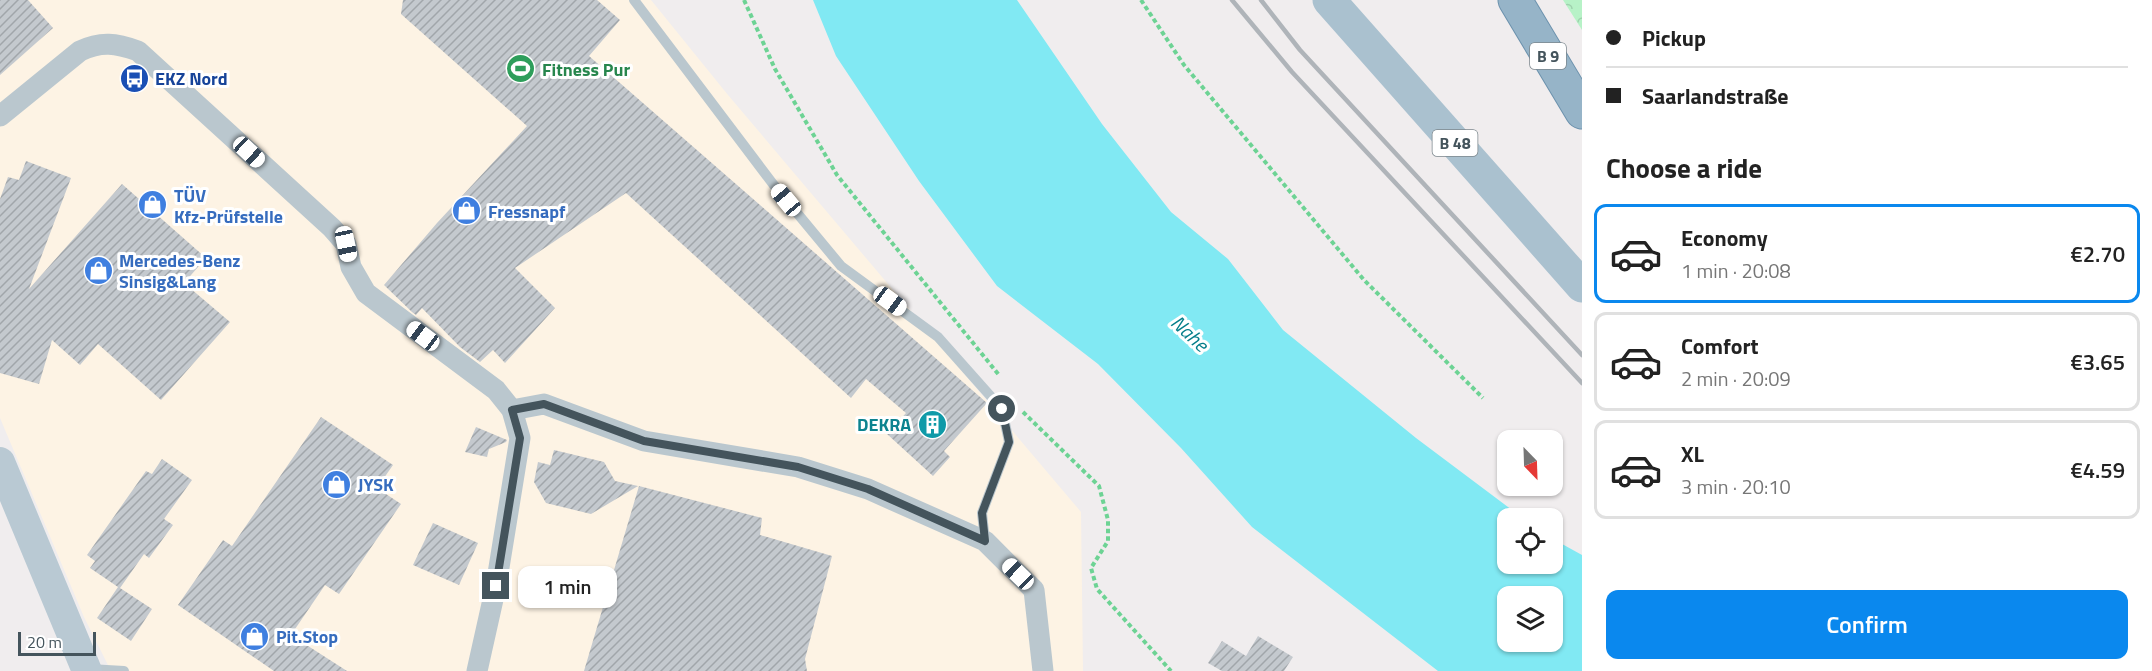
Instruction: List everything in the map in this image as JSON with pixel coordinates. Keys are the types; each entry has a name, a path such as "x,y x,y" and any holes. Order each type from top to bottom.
{"highway":[{"name":"B 9","path":"1515,0 1582,112"}],"main road":[{"name":"B 48","path":"1329,0 1582,286"},
{"path":"0,462 86,670"}],"street":[{"path":"0,116 80,51 93,45 114,43 138,51 332,228 346,244 351,267 366,294 496,390 512,410 520,438 496,586 477,671"},
{"path":"512,410 544,404 644,441 798,467 868,489 985,541 1034,590 1043,671"}],"lane":[{"path":"634,0 773,184 841,266 938,337 1002,409 1009,442 982,513 985,541"},
{"path":"86,670 124,671"}],"path":[{"path":"1141,0 1184,65 1364,280 1483,398"}],"shaded area":[{"path":"0,0 651,0 728,95 1081,512 1083,671 111,671 84,617 0,418"}],"green space":[{"path":"1563,0 1582,0 1582,30"}],"water":[{"name":"Nahe","path":"813,0 1017,0 1102,124 1171,212 1228,259 1283,330 1416,438 1509,508 1497,508 1497,574 1563,574 1563,545 1582,555 1582,671 1438,671 1252,527 1181,448 1098,364 997,286 919,181 836,56"}],"building":[{"path":"0,0 28,0 53,28 0,75"},
{"path":"403,0 597,0 620,20 589,56 987,403 944,451 950,457 933,476 887,434 906,413 866,379 851,398 626,193 515,268 555,308 505,363 493,350 480,362 460,347 422,308 416,315 412,312 384,285 437,223 527,126 401,14"},
{"name":"Mercedes-Benz Sinsig&Lang","path":"26,161 71,178 29,289 122,184 206,258 184,283 230,322 161,400 98,344 80,365 52,340 39,384 0,373 0,199 8,177 19,180"},
{"path":"321,417 393,465 377,488 401,504 339,594 325,585 291,635 347,671 274,671 178,605 223,540 232,546"},
{"path":"476,427 507,440 489,449 487,457 465,452"},
{"path":"554,450 604,462 615,481 638,486 591,514 546,503 534,482 538,462 550,465"},
{"path":"162,459 192,480 164,519 173,525 149,558 144,554 120,588 152,609 131,641 97,618 118,587 90,568 95,561 87,555 146,471 152,474"},
{"path":"639,486 762,518 760,535 832,556 805,659 807,671 584,671"},
{"path":"433,523 478,543 459,585 413,565"},
{"path":"1258,636 1293,657 1284,671 1222,671 1208,663 1222,641 1246,656"}],"railway":[{"path":"1232,0 1292,72 1582,383"},
{"path":"1261,0 1300,50 1582,355"}],"place":[{"name":"Fitness Pur","path":"521,69"},
{"name":"EKZ Nord","path":"134,78"},
{"name":"TÜV Kfz-Prüfstelle","path":"153,205"},
{"name":"Fressnapf","path":"467,211"},
{"name":"Mercedes-Benz Sinsig&Lang","path":"98,270"},
{"name":"DEKRA","path":"932,424"},
{"name":"JYSK","path":"337,484"},
{"name":"Pit.Stop","path":"255,636"}],"route":[{"path":"496,586 520,438 512,410 544,404 644,441 798,467 868,489 985,541 982,513 1009,442 1002,409"}]}
